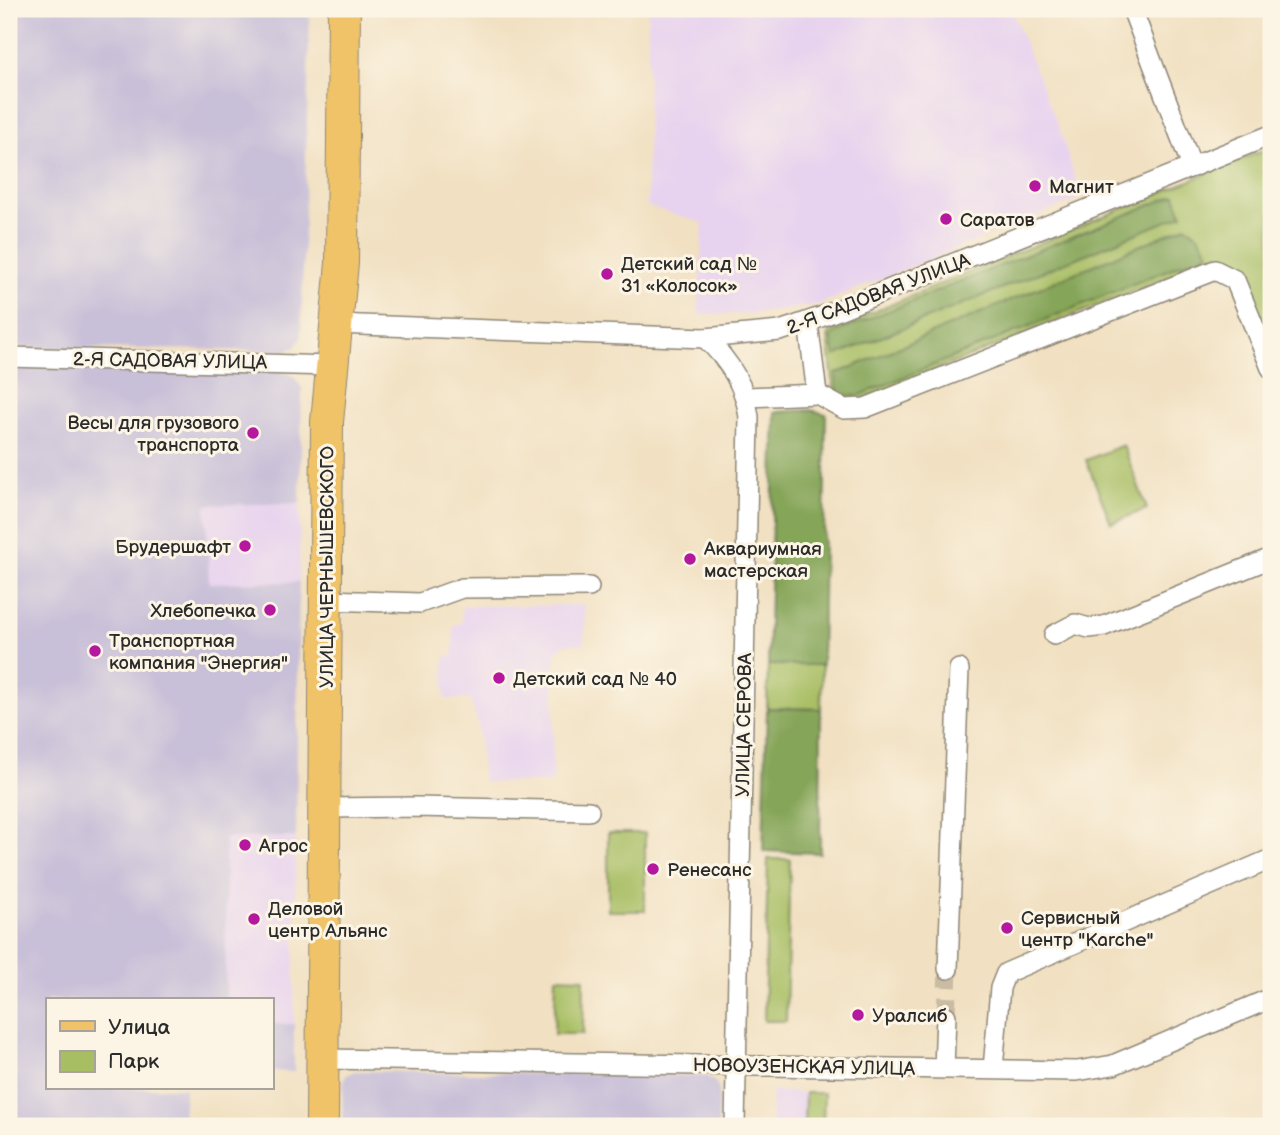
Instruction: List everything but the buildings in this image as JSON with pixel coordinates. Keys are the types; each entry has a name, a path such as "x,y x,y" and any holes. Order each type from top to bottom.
{"main road":[{"name":"УЛИЦА ЧЕРНЫШЕВСКОГО","path":"322,1126 327,422 342,263 344,9"}],"street":[{"path":"1132,9 1192,167"},
{"name":"2-Я САДОВАЯ УЛИЦА","path":"335,324 705,338 780,331 1271,135"},
{"path":"746,397 817,394 832,405 844,409 865,408 1215,270 1227,273 1235,280 1271,368"},
{"path":"808,322 817,394"},
{"name":"УЛИЦА СЕРОВА","path":"705,338 721,353 746,397 749,417 735,1126"},
{"name":"2-Я САДОВАЯ УЛИЦА","path":"9,357 331,366"},
{"path":"1054,635 1075,624 1089,628 1104,626 1271,558"},
{"path":"326,600 420,603 463,588 589,587"},
{"path":"948,969 959,669"},
{"path":"324,808 589,811"},
{"path":"993,1069 1000,988 1006,973 1271,859"},
{"name":"НОВОУЗЕНСКАЯ УЛИЦА","path":"323,1059 1077,1071 1113,1065 1271,998"},
{"path":"944,1068 946,1016"}],"shaded area":[{"path":"9,9 310,9 301,338 295,347 286,351 9,347"},
{"path":"648,9 1011,9 1061,133 1081,198 817,305 746,314 698,314 703,223 647,206"},
{"path":"9,365 282,371 294,376 302,388 300,503 206,505 209,583 299,582 296,837 225,838 226,998 46,998 46,1090 185,1090 183,1123 127,1120 126,1126 9,1126"},
{"name":"Брудершафт","path":"300,503 299,582 209,583 206,504"},
{"name":"Детский сад № 40","path":"585,605 584,644 567,644 555,652 552,783 483,782 478,724 470,699 445,699 444,657 453,656 454,624 461,624 462,606"},
{"name":"Деловой центр Альянс","path":"296,837 294,1024 273,1024 273,998 226,998 224,838"},
{"path":"273,1024 294,1024 294,1072 273,1071"},
{"path":"355,1071 706,1076 715,1082 719,1090 718,1126 342,1126 345,1076"},
{"path":"772,1091 805,1093 804,1126 771,1126"}],"green space":[{"path":"1271,147 1271,346 1236,265 1214,259 861,400 835,398 828,337 832,329"},
{"path":"1175,195 1182,215 835,356 831,338 836,332"},
{"path":"1186,226 1199,236 1209,253 858,396 838,395 836,374"},
{"path":"811,410 826,414 822,665 768,665 775,412"},
{"path":"1123,445 1147,509 1111,523 1086,460"},
{"path":"768,665 822,665 821,709 767,708"},
{"path":"767,708 821,709 820,853 763,851"},
{"path":"608,833 645,833 645,911 608,911"},
{"path":"768,859 790,859 786,1021 764,1021"},
{"path":"556,977 584,978 583,1034 554,1034"},
{"path":"805,1093 824,1093 823,1126 804,1126"}],"tunnel":[{"path":"946,1016 948,969"}],"place":[{"name":"Магнит","path":"1035,186"},
{"name":"Саратов","path":"946,219"},
{"name":"Детский сад № 31 «Колосок»","path":"607,274"},
{"name":"Весы для грузового транспорта","path":"253,433"},
{"name":"Брудершафт","path":"245,546"},
{"name":"Аквариумная мастерская","path":"690,559"},
{"name":"Хлебопечка","path":"270,610"},
{"name":"Транспортная компания \"Энергия\"","path":"95,651"},
{"name":"Детский сад № 40","path":"499,678"},
{"name":"Агрос","path":"245,845"},
{"name":"Ренесанс","path":"653,869"},
{"name":"Деловой центр Альянс","path":"254,919"},
{"name":"Сервисный центр \"Karche\"","path":"1007,928"},
{"name":"Уралсиб","path":"858,1015"}]}
